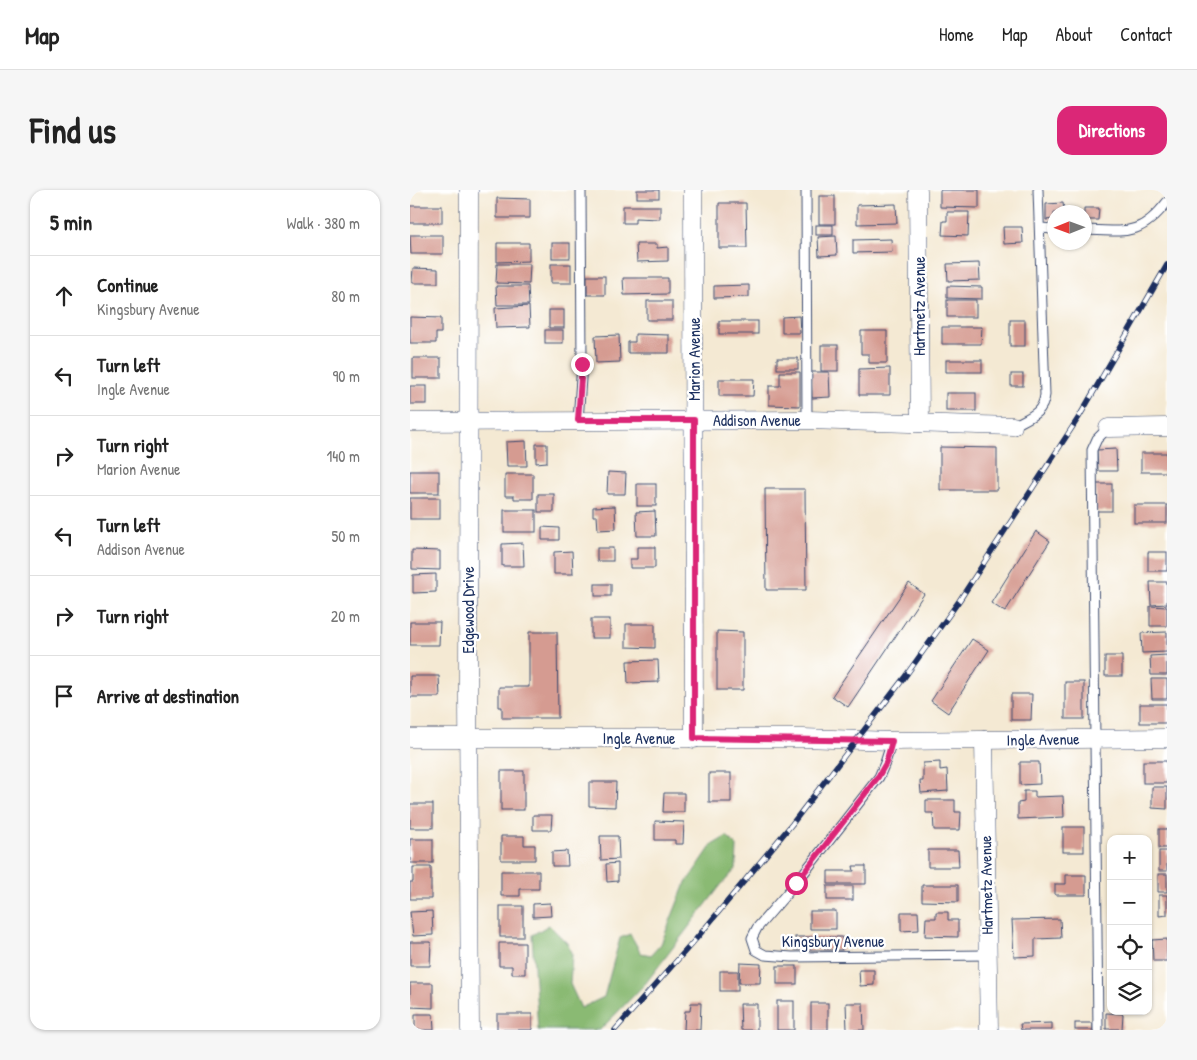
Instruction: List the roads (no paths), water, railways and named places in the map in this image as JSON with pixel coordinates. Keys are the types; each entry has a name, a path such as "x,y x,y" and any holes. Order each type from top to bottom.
{"street":[{"name":"Edgewood Drive","path":"469,190 470,1030"},
{"name":"Marion Avenue","path":"693,190 694,738"},
{"name":"Hartmetz Avenue","path":"918,190 920,423"},
{"name":"Addison Avenue","path":"410,422 807,420 1013,426"},
{"path":"1108,428 1167,427"},
{"name":"Ingle Avenue","path":"410,738 694,738 892,741 1167,738"},
{"name":"Hartmetz Avenue","path":"984,740 989,1030"}],"lane":[{"path":"578,420 582,364 581,190"},
{"path":"806,190 807,420"},
{"path":"1013,426 1044,406 1038,190"},
{"path":"1092,230 1126,230 1143,226 1156,216 1167,202"},
{"path":"1040,228 1047,228"},
{"path":"1098,1030 1092,450 1097,439 1108,428"},
{"name":"Kingsbury Avenue","path":"892,741 886,763 878,777 796,883 757,928 752,938 756,950 765,956 792,957 988,956"}],"railway":[{"path":"615,1030 696,939 792,824 904,678 959,601 1079,417 1167,265"}]}
